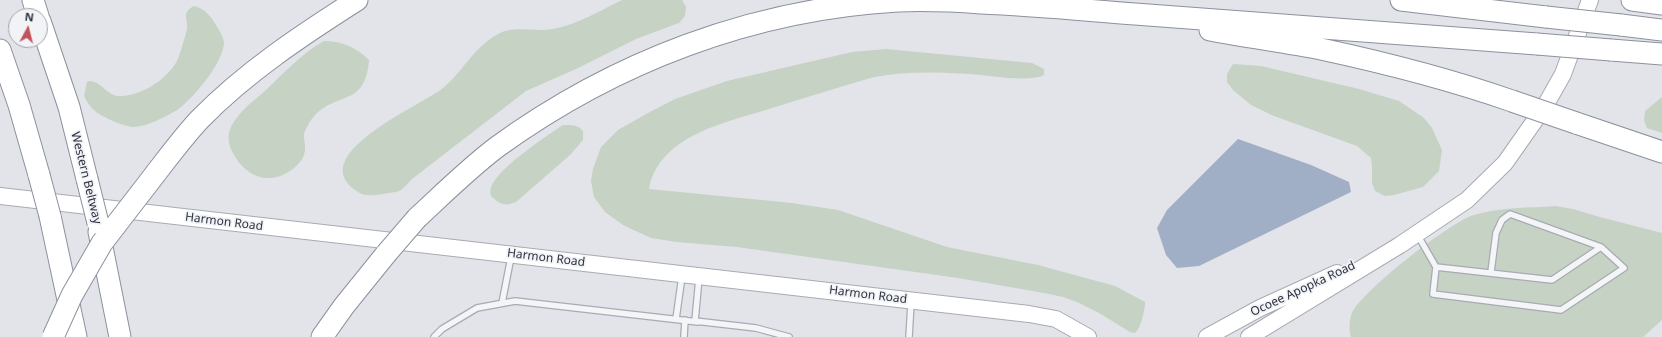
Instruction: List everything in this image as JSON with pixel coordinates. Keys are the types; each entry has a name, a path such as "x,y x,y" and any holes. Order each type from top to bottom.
{"highway":[{"path":"52,337 72,295 102,243 200,119 250,74 311,29 357,0"},
{"path":"322,337 344,306 417,218 454,183 487,155 561,105 619,73 710,36 777,18 818,10 899,0 942,0 1051,6 1662,54"},
{"path":"1401,0 1662,30"},
{"path":"1632,0 1662,4"},
{"path":"1129,13 1239,35 1320,49 1395,66 1462,84 1662,152"},
{"name":"Western Beltway","path":"48,45 69,107 98,223 120,337"},
{"path":"0,50 19,105 50,216 76,337"}],"street":[{"name":"Ocoee Apopka Road","path":"1249,337 1416,234 1466,200 1506,163 1545,106 1563,74 1590,0"},
{"name":"Harmon Road","path":"0,196 1029,314 1056,319 1088,337"},
{"name":"Ocoee Apopka Road","path":"1207,337 1260,308 1400,244"}],"lane":[{"path":"1416,234 1436,267 1433,294 1561,310 1624,268 1601,247 1510,214 1502,220 1496,233 1491,272"},
{"path":"1436,267 1552,280 1601,247"},
{"path":"502,303 511,254"},
{"path":"676,320 682,274"},
{"path":"697,322 699,276"},
{"path":"909,337 911,300"},
{"path":"434,337 442,329 477,308 515,301 756,328 789,337"},
{"path":"684,337 685,320"}],"green space":[{"path":"622,0 682,0 686,7 685,16 679,23 636,39 576,69 526,91 412,179 400,191 376,195 359,193 344,176 345,161 356,146 394,118 443,88 484,43 493,37 502,32 514,29 547,30 562,27 589,17"},
{"path":"194,6 204,11 214,21 224,42 219,60 191,98 177,110 151,123 134,127 114,121 93,109 84,96 87,82 94,82 108,92 116,96 121,96 137,93 153,85 167,74 177,61 182,46 187,29 186,13"},
{"path":"324,41 337,42 349,46 369,60 367,75 363,85 350,96 325,107 314,116 307,126 304,134 305,150 303,157 293,169 273,178 265,178 250,173 238,161 230,147 230,130 236,118 294,64"},
{"path":"886,49 1032,63 1044,69 1044,75 1028,78 1008,78 970,74 922,72 874,77 732,120 695,134 674,148 665,157 654,172 649,189 792,203 838,210 947,247 1038,265 1115,286 1145,302 1141,323 1135,333 1130,332 1099,313 1077,302 1044,293 958,278 737,247 677,242 651,238 623,225 605,212 594,197 591,181 593,169 601,147 618,130 675,99 727,81 852,52"},
{"path":"1233,64 1261,66 1359,89 1399,101 1424,118 1432,128 1442,150 1439,171 1423,187 1385,196 1375,191 1372,183 1371,158 1357,146 1274,116 1251,105 1233,90 1227,82 1227,74"},
{"path":"1662,97 1662,133 1647,128 1644,120 1645,111"},
{"path":"563,125 576,126 583,131 583,140 570,155 516,202 502,204 491,196 491,187 496,179 512,162"},
{"path":"1555,206 1573,209 1662,233 1662,320 1643,337 1351,337 1350,319 1359,303 1388,274 1446,230 1463,220 1484,212 1504,209"}],"water":[{"path":"1238,139 1311,165 1349,182 1351,192 1199,266 1177,268 1166,255 1157,228 1167,210"}]}
